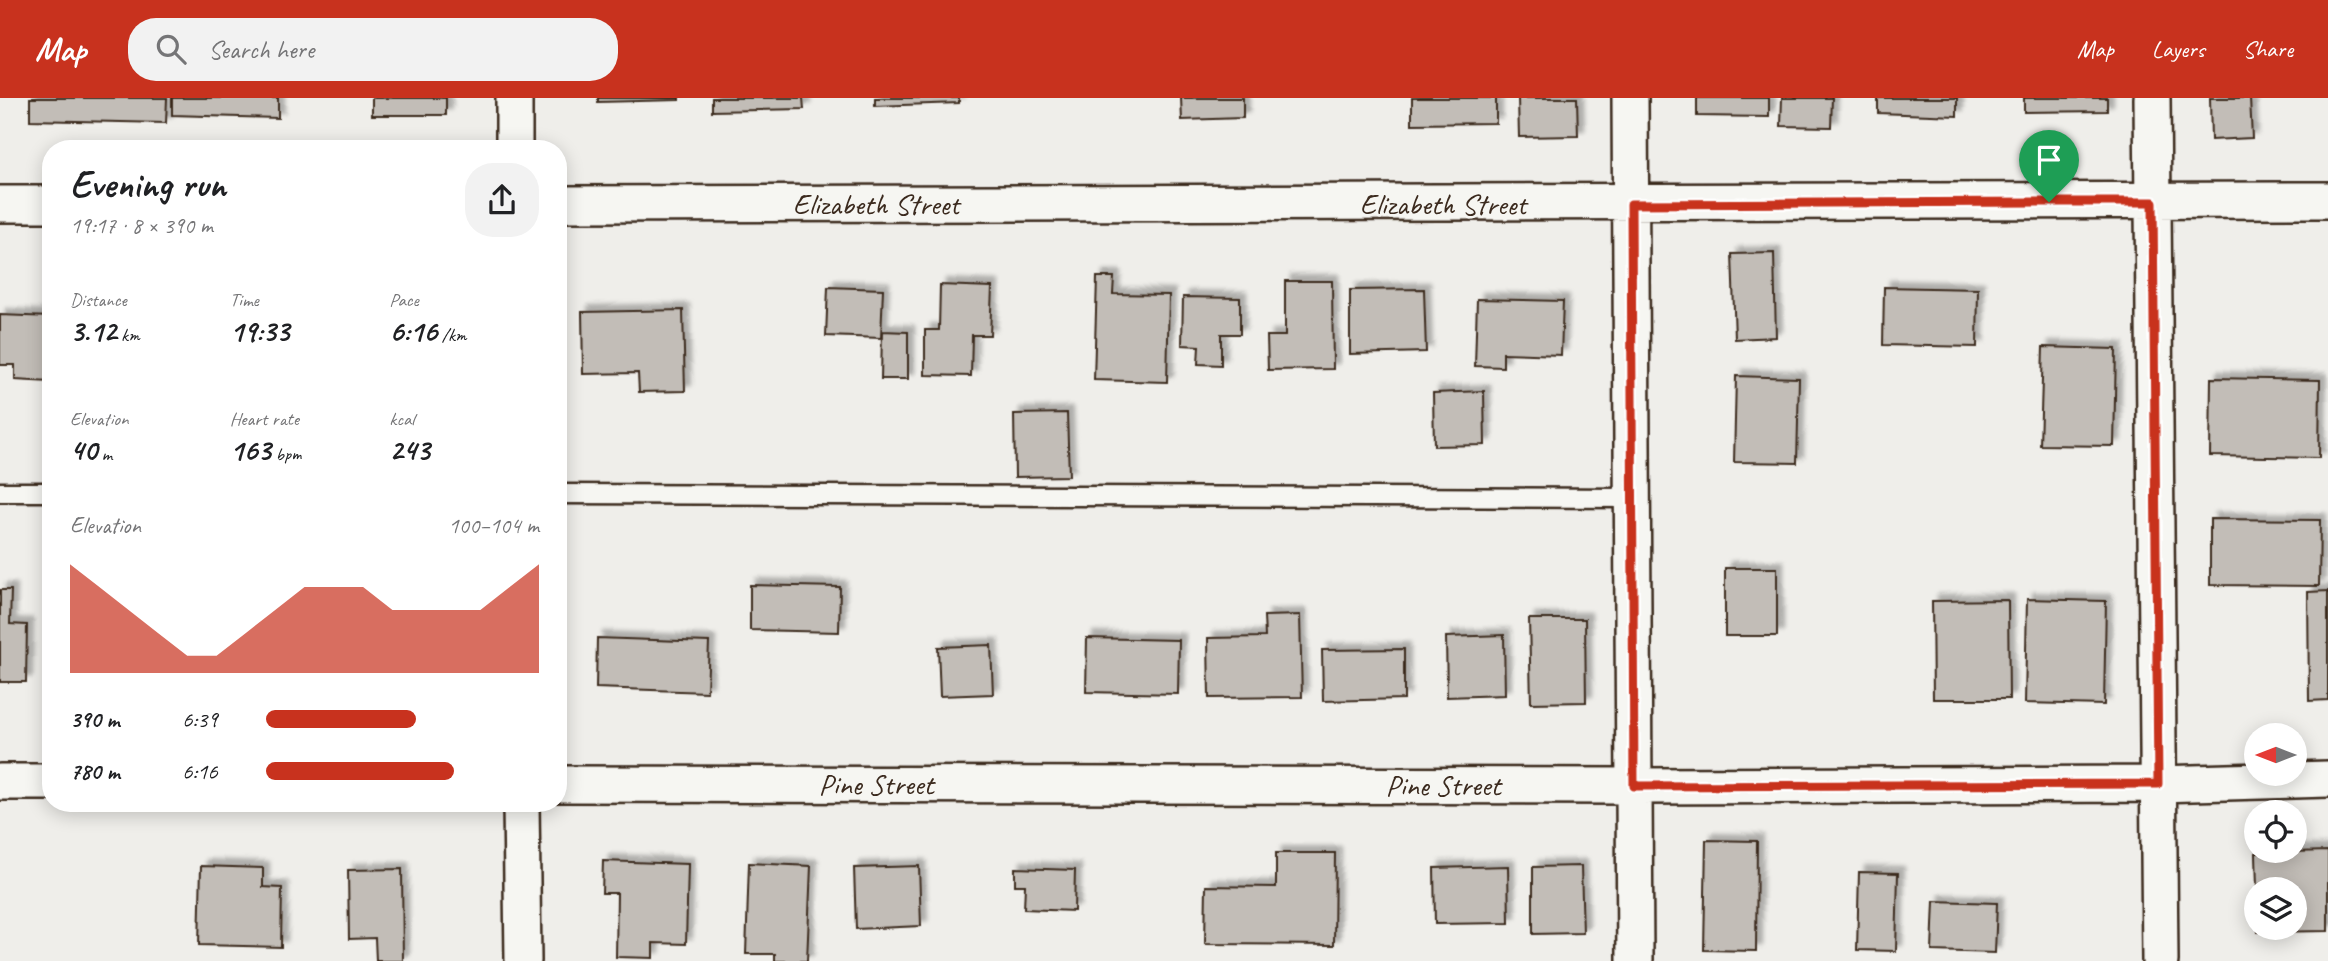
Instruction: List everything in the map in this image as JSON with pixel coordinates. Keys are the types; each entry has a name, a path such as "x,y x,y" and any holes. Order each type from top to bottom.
{"street":[{"path":"514,98 514,140"},
{"path":"1630,98 1635,961"},
{"path":"2152,98 2160,961"},
{"name":"Elizabeth Street","path":"567,204 1631,204 2328,200"},
{"path":"0,204 42,204"},
{"name":"Pine Street","path":"567,784 1634,786 2158,784 2328,779"},
{"path":"0,782 42,782"},
{"path":"522,812 523,961"}],"lane":[{"path":"0,492 42,492"},
{"path":"567,494 1633,498"}],"building":[{"path":"30,98 167,98 166,123 30,120"},
{"path":"172,98 278,98 278,118 172,115"},
{"path":"372,98 446,98 446,115 372,115"},
{"path":"598,98 679,98 679,100 598,102"},
{"path":"712,98 803,98 804,109 712,111"},
{"path":"875,98 959,98 959,103 875,106"},
{"path":"1181,98 1243,98 1243,118 1182,120"},
{"path":"1412,98 1496,98 1496,123 1412,124"},
{"path":"1518,98 1577,98 1578,136 1519,137"},
{"path":"1697,98 1769,98 1769,117 1697,116"},
{"path":"1782,98 1832,98 1831,127 1781,126"},
{"path":"1878,98 1957,98 1957,116 1878,113"},
{"path":"2024,98 2107,98 2107,111 2024,112"},
{"path":"2210,98 2250,98 2252,138 2211,140"},
{"path":"1774,253 1776,337 1735,339 1732,254"},
{"path":"1097,277 1114,277 1113,294 1169,295 1167,382 1094,380"},
{"path":"1285,281 1332,281 1333,369 1268,370 1267,336 1285,336"},
{"path":"940,285 992,287 990,335 972,335 971,376 925,375 925,330 939,330"},
{"path":"828,287 883,289 881,338 826,336"},
{"path":"1884,287 1978,289 1977,347 1883,345"},
{"path":"1424,289 1426,352 1350,354 1350,290"},
{"path":"1183,297 1240,298 1240,334 1221,334 1221,365 1198,364 1199,346 1182,345"},
{"path":"1477,299 1563,301 1561,355 1503,353 1503,367 1475,366"},
{"path":"683,310 685,391 639,392 638,373 583,374 582,312"},
{"path":"0,315 42,317 42,382 15,380 15,365 0,365"},
{"path":"882,331 908,332 908,379 881,379"},
{"path":"2043,347 2116,349 2114,446 2040,445"},
{"path":"1736,376 1799,378 1797,463 1734,462"},
{"path":"2211,378 2320,380 2319,458 2210,456"},
{"path":"1484,391 1485,445 1434,446 1433,393"},
{"path":"1067,413 1069,476 1015,477 1014,414"},
{"path":"2210,519 2320,520 2319,586 2210,585"},
{"path":"1725,568 1777,568 1777,636 1725,636"},
{"path":"750,585 840,587 839,632 750,630"},
{"path":"0,590 11,590 10,624 27,625 26,682 0,682"},
{"path":"2328,591 2328,700 2309,701 2308,592"},
{"path":"2027,599 2106,601 2104,705 2025,703"},
{"path":"2008,600 2009,699 1933,699 1932,601"},
{"path":"1300,615 1302,697 1209,698 1208,638 1265,637 1264,616"},
{"path":"1529,619 1585,619 1586,702 1531,703"},
{"path":"1504,635 1505,695 1447,697 1446,637"},
{"path":"597,638 709,642 707,692 596,688"},
{"path":"1087,638 1179,640 1178,694 1086,692"},
{"path":"991,645 993,694 940,696 938,647"},
{"path":"1404,649 1404,699 1323,701 1322,650"},
{"path":"1706,840 1757,841 1756,951 1704,950"},
{"path":"2328,851 2328,931 2307,931 2307,877 2257,877 2256,863 2307,863 2307,852"},
{"path":"1276,853 1335,853 1334,945 1205,944 1206,886 1276,887"},
{"path":"603,861 688,864 686,944 653,943 653,958 616,957 617,893 602,893"},
{"path":"749,863 811,866 807,961 775,961 775,954 746,954"},
{"path":"201,866 263,868 263,887 282,888 281,947 199,945"},
{"path":"919,866 921,926 856,929 854,868"},
{"path":"1508,866 1509,923 1435,924 1434,868"},
{"path":"1581,866 1583,933 1533,934 1533,867"},
{"path":"1015,868 1075,870 1074,911 1024,909 1025,885 1015,885"},
{"path":"402,869 403,961 376,961 375,938 349,939 348,870"},
{"path":"1859,872 1898,873 1896,951 1857,950"},
{"path":"1934,901 1997,903 1995,953 1932,951"}],"route":[{"path":"2049,202 2153,202 2158,784 1634,786 1631,204 2049,202"}]}
